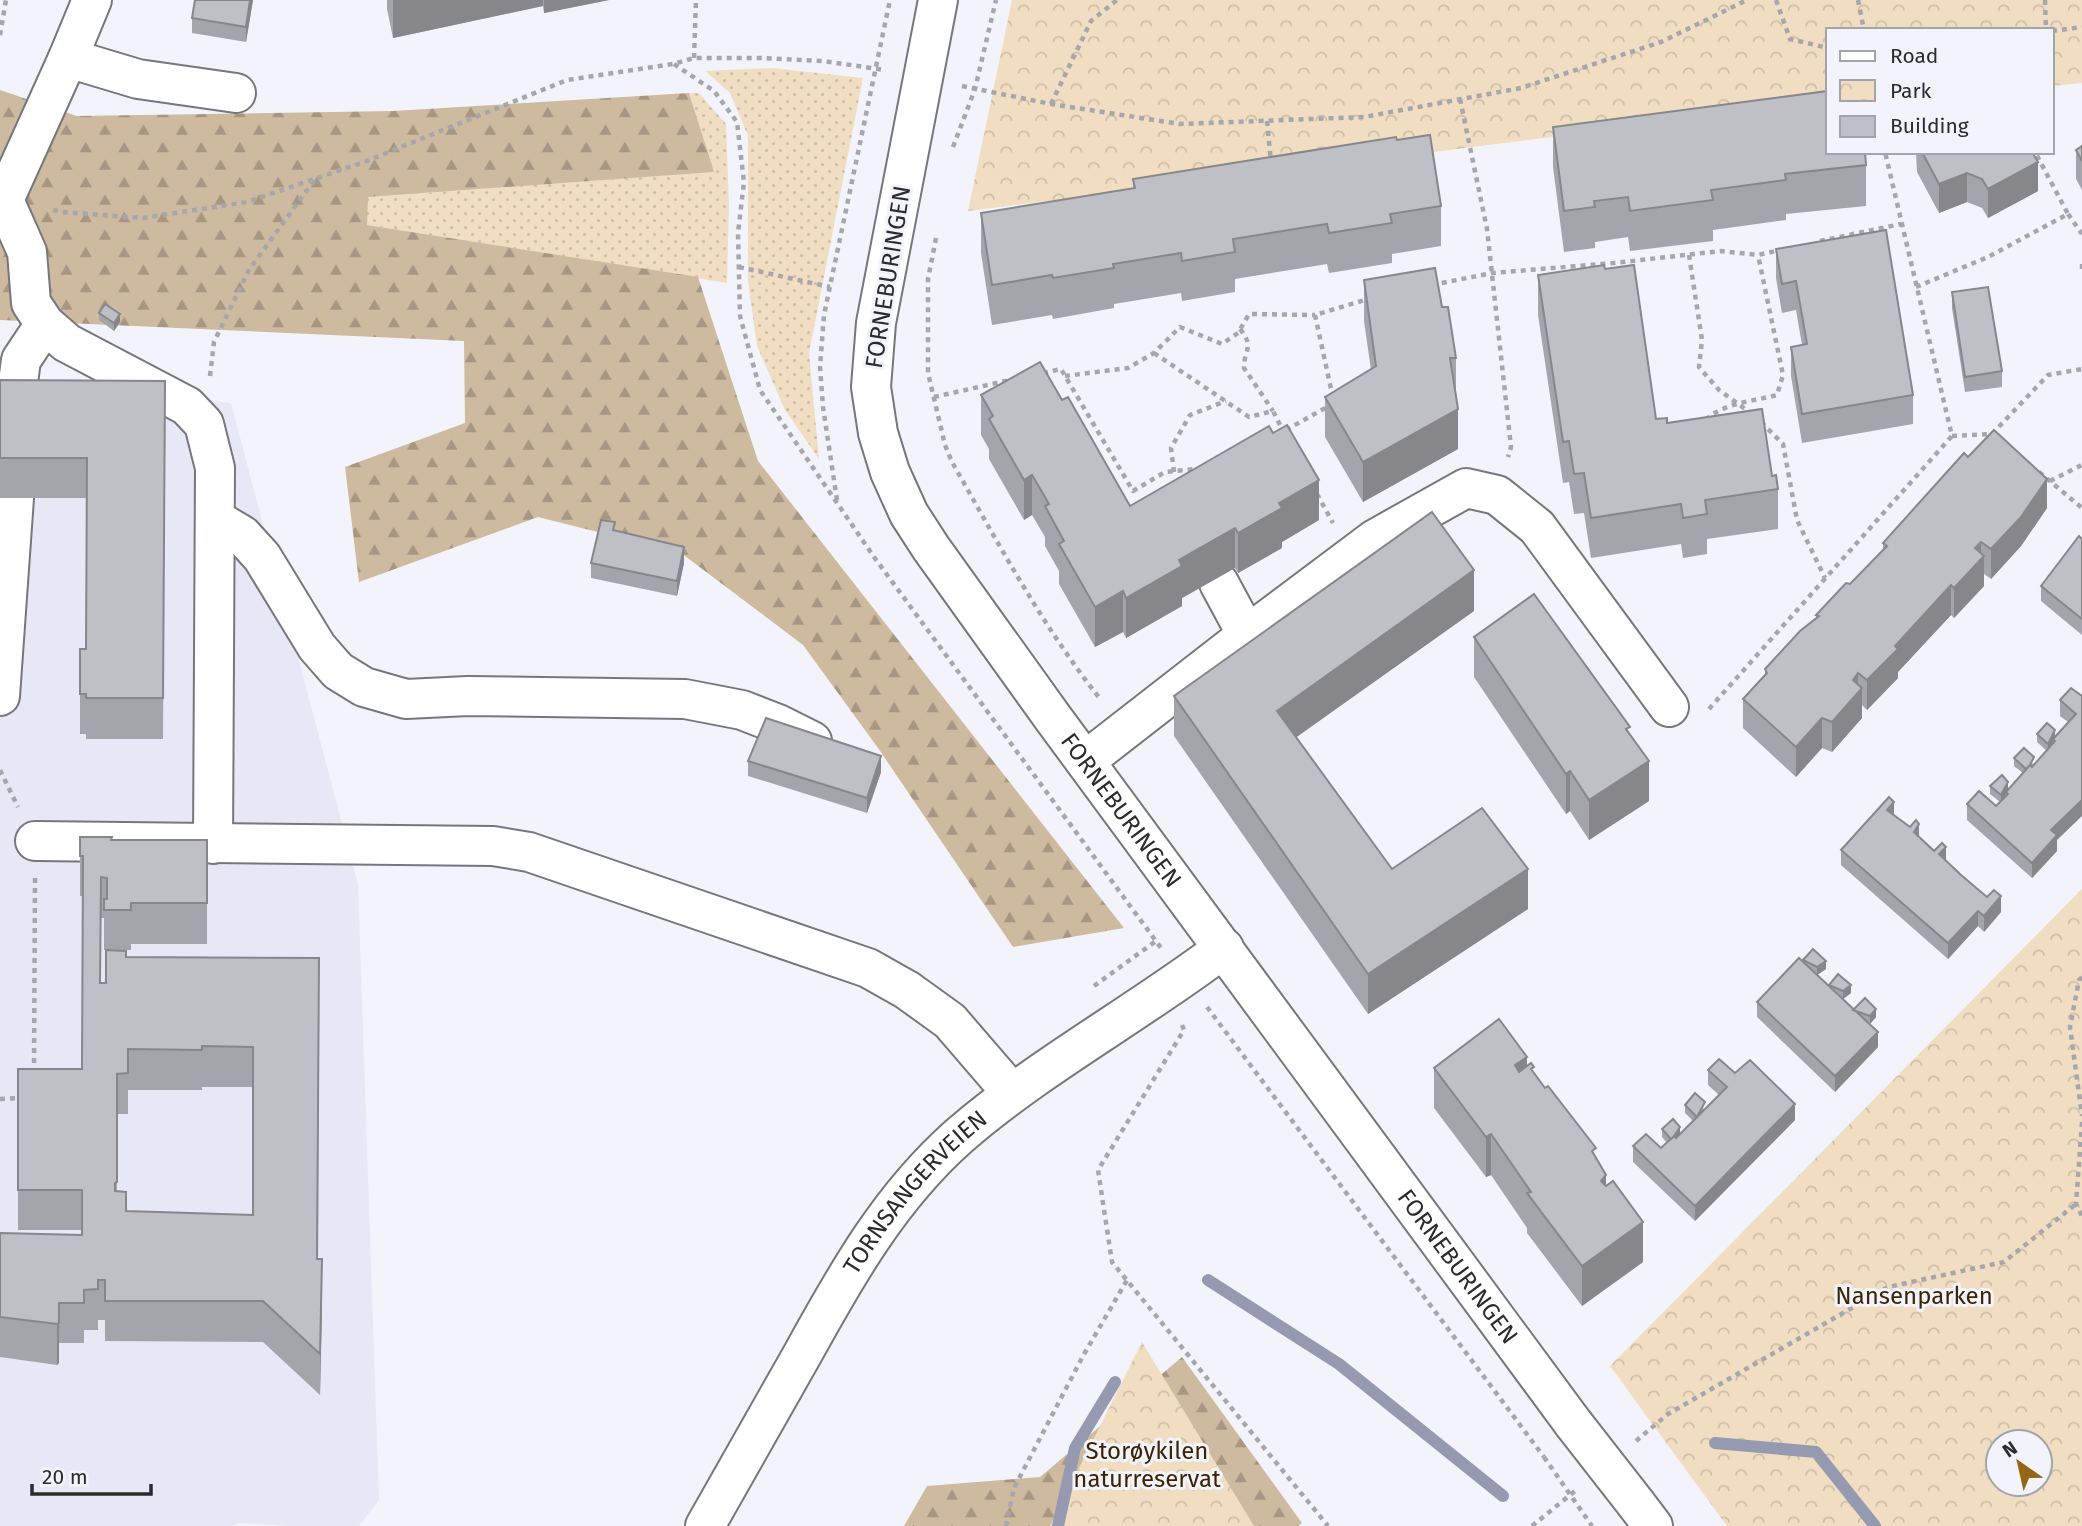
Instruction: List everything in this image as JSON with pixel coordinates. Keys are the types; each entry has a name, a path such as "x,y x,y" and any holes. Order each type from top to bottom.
{"street":[{"path":"92,0 3,200 27,253 31,303 45,324 67,343 187,406 204,424 215,468 213,844"},
{"name":"FORNEBURINGEN","path":"938,0 876,323 871,387 878,433 890,472 909,514 1085,761 1573,1423 1645,1515"},
{"path":"68,58 138,79 236,93"},
{"path":"13,421 21,359 45,324"},
{"path":"1085,761 1375,540 1466,488 1497,495 1537,527 1669,707"},
{"path":"0,696 14,498"},
{"path":"215,519 242,535 256,549 317,647 338,670 364,687 406,699 468,696 685,699 742,710 778,724 845,758"},
{"path":"1219,583 1247,635"},
{"path":"35,841 493,846 529,852 868,968 907,990 950,1021 1012,1093"},
{"name":"TORNSANGERVEIEN","path":"705,1526 873,1232 918,1178 958,1137 1012,1093 1169,988 1223,948"}],"path":[{"path":"0,35 6,0"},
{"path":"694,58 696,0"},
{"path":"837,501 820,367 824,315 890,0"},
{"path":"951,158 975,89 996,0"},
{"path":"1051,104 1091,21 1117,0"},
{"path":"3,200 62,212 143,218 247,202 364,162 567,80 673,64 694,58 823,61 875,68 1051,104 1180,124 1364,117 1521,88 1661,42 1747,0"},
{"path":"1776,0 1790,39 1826,48"},
{"path":"1858,0 1864,28"},
{"path":"2045,0 2046,28"},
{"path":"2054,31 2082,27"},
{"path":"1460,99 1487,229 1511,447 1497,495"},
{"path":"1267,121 1272,167"},
{"path":"1885,154 1952,436"},
{"path":"2036,154 2068,214 2082,233"},
{"path":"204,424 215,342 249,270 315,178"},
{"path":"1916,287 1988,257 2068,214"},
{"path":"1810,244 1901,224"},
{"path":"939,225 928,279 928,373 945,445 952,462 1044,618 1093,690 1125,730"},
{"path":"1425,287 1492,273 1721,251 1758,255 1784,249"},
{"path":"1689,255 1702,340 1699,367 1719,390 1760,421 1783,443 1797,520 1825,578"},
{"path":"1705,421 1713,413 1738,404 1777,396 1783,375 1758,255"},
{"path":"2082,264 2082,271"},
{"path":"739,267 830,287"},
{"path":"1065,376 1128,368 1154,353 1180,327 1222,344 1238,333 1249,314 1315,315 1371,298"},
{"path":"1272,438 1334,403 1315,315"},
{"path":"1240,329 1248,339 1244,368 1283,431"},
{"path":"1154,353 1249,417 1273,411"},
{"path":"1036,374 1061,369 1133,491 1165,472 1199,469"},
{"path":"1669,707 1702,717 1952,436 1993,434 2048,375 2082,369"},
{"path":"934,397 1023,377"},
{"path":"1174,472 1171,448 1190,415 1226,401"},
{"path":"1993,434 2002,442"},
{"path":"2031,465 2082,508"},
{"path":"2050,481 2082,465"},
{"path":"1314,489 1351,558"},
{"path":"34,1085 35,841"},
{"path":"2082,976 2070,1027 2082,1116"},
{"path":"1169,988 1184,1030 1098,1170 1112,1262 1328,1526"},
{"path":"0,1099 34,1098"},
{"path":"2082,1122 2076,1204 2082,1216"},
{"path":"1626,1449 1668,1414 1888,1287 2004,1262 2076,1204"},
{"path":"1006,1526 1014,1488 1083,1356 1127,1280"},
{"path":"1544,1457 1592,1526"},
{"path":"1532,1526 1584,1483"}],"shaded area":[{"path":"74,380 231,403 358,884 379,1500 359,1526 239,1523 233,1526 0,1526 0,390"}],"green space":[{"path":"1012,0 2082,0 2082,83 2054,86 2054,28 1826,28 1826,102 968,211"},
{"path":"772,68 863,78 809,353 819,459 785,410 757,346 748,281 748,136 730,93 705,71"},
{"path":"0,90 77,116 393,111 689,93 714,172 368,197 367,225 698,277 758,461 1124,928 1013,947 878,748 803,645 681,553 538,517 359,582 345,467 465,423 464,341 0,320"},
{"path":"689,93 699,93 726,124 729,205 727,283 367,225 367,197 713,172"},
{"name":"Nansenparken","path":"2082,889 2082,1526 1727,1526 1610,1366"},
{"name":"Storøykilen naturreservat","path":"1142,1342 1254,1526 1050,1526"},
{"path":"1182,1357 1302,1523 1298,1526 904,1526 927,1486 1040,1477"}],"building":[{"path":"195,0 250,0 246,27 192,18"},
{"path":"1826,91 1826,154 1865,154 1866,165 1785,174 1786,180 1711,190 1713,200 1630,211 1628,197 1594,201 1595,207 1564,211 1553,127"},
{"path":"1430,135 1441,206 1390,214 1392,223 1329,233 1327,224 1233,239 1235,252 1182,261 1181,253 1113,264 1114,268 992,285 981,213 1135,188 1133,179 1396,137 1397,140"},
{"path":"2082,146 2082,161 2076,150"},
{"path":"1923,154 2033,154 2038,162 1988,189 1982,179 1967,173 1939,184"},
{"path":"1886,230 1913,395 1802,414 1791,347 1807,344 1796,281 1782,284 1776,249"},
{"path":"1604,265 1605,269 1634,265 1656,419 1667,418 1667,423 1762,409 1772,476 1776,475 1778,489 1705,500 1707,514 1683,518 1681,504 1591,518 1584,473 1574,474 1569,441 1563,442 1538,275"},
{"path":"1435,268 1442,307 1448,307 1456,358 1450,358 1458,409 1363,462 1325,397 1376,366 1364,280"},
{"path":"1988,287 2002,371 1965,377 1952,292"},
{"path":"105,304 120,314 114,323 99,313"},
{"path":"1040,362 1062,400 1068,397 1130,506 1269,426 1273,433 1287,425 1319,480 1279,503 1282,508 1238,533 1235,528 1179,560 1182,566 1126,598 1123,591 1095,607 1059,544 1064,541 1045,506 1049,504 1032,475 1024,480 989,419 993,416 981,395"},
{"path":"0,380 165,381 163,698 86,698 86,694 80,694 80,649 86,649 87,458 0,458"},
{"path":"1994,430 2047,479 2021,517 1991,549 1981,542 1975,548 1984,556 1954,588 1951,585 1895,646 1898,649 1867,680 1858,673 1853,680 1862,688 1832,722 1822,718 1796,747 1743,699 1767,673 1765,669 1800,631 1819,616 1816,615 1846,583 1850,584 1887,546 1883,543 1964,453 1968,457"},
{"path":"1432,512 1474,570 1277,711 1392,869 1482,808 1528,869 1368,974 1174,696"},
{"path":"601,520 615,522 613,530 684,547 677,581 591,563"},
{"path":"2079,536 2082,539 2082,619 2041,586"},
{"path":"1534,594 1630,727 1626,729 1649,761 1589,800 1570,771 1566,774 1474,637"},
{"path":"2071,688 2082,696 2082,800 2051,830 2057,835 2032,863 1967,804 1979,791 1996,806 2008,794 2006,792 2030,765 2032,767 2076,714 2060,700"},
{"path":"766,718 881,756 867,798 748,761"},
{"path":"2047,723 2055,730 2048,744 2037,734"},
{"path":"2024,748 2034,757 2026,769 2014,758"},
{"path":"2002,775 2008,782 2001,795 1990,786"},
{"path":"1889,797 1894,802 1887,810 1910,827 1916,820 1919,824 1914,832 1934,851 1942,843 1946,847 1939,854 1961,875 1987,897 1994,890 2001,896 1984,916 1978,911 1948,943 1841,850"},
{"path":"80,837 112,837 111,840 207,840 207,903 131,903 131,910 104,910 107,878 101,877 100,983 106,983 106,950 126,951 126,957 319,958 317,1259 322,1259 320,1354 263,1301 105,1301 105,1280 98,1280 98,1289 84,1290 84,1303 59,1303 57,1324 0,1317 0,1233 82,1235 82,1190 18,1190 18,1069 82,1069 83,856 80,856","holes":["202,1046 253,1047 253,1215 126,1211 126,1192 115,1191 115,1183 117,1074 128,1073 128,1049 202,1050"]},
{"path":"1813,949 1826,961 1817,967 1803,960"},
{"path":"1799,958 1878,1032 1835,1076 1757,1002"},
{"path":"1838,974 1851,985 1843,991 1829,985"},
{"path":"1865,998 1876,1009 1870,1016 1853,1010"},
{"path":"1499,1019 1527,1057 1515,1065 1519,1072 1531,1063 1534,1067 1531,1069 1545,1088 1548,1086 1596,1148 1592,1151 1606,1175 1601,1181 1606,1186 1613,1181 1643,1222 1582,1266 1527,1193 1531,1192 1491,1134 1486,1137 1434,1068"},
{"path":"1719,1059 1735,1073 1750,1060 1795,1104 1695,1206 1633,1146 1646,1134 1661,1148 1674,1136 1676,1138 1727,1087 1708,1070"},
{"path":"1695,1093 1705,1102 1697,1117 1685,1105"},
{"path":"1673,1119 1680,1127 1671,1139 1662,1129"}],"waterway":[{"path":"1208,1280 1339,1364 1503,1496"},
{"path":"1058,1526 1075,1448 1115,1382"},
{"path":"1715,1443 1816,1452 1875,1526"}]}
